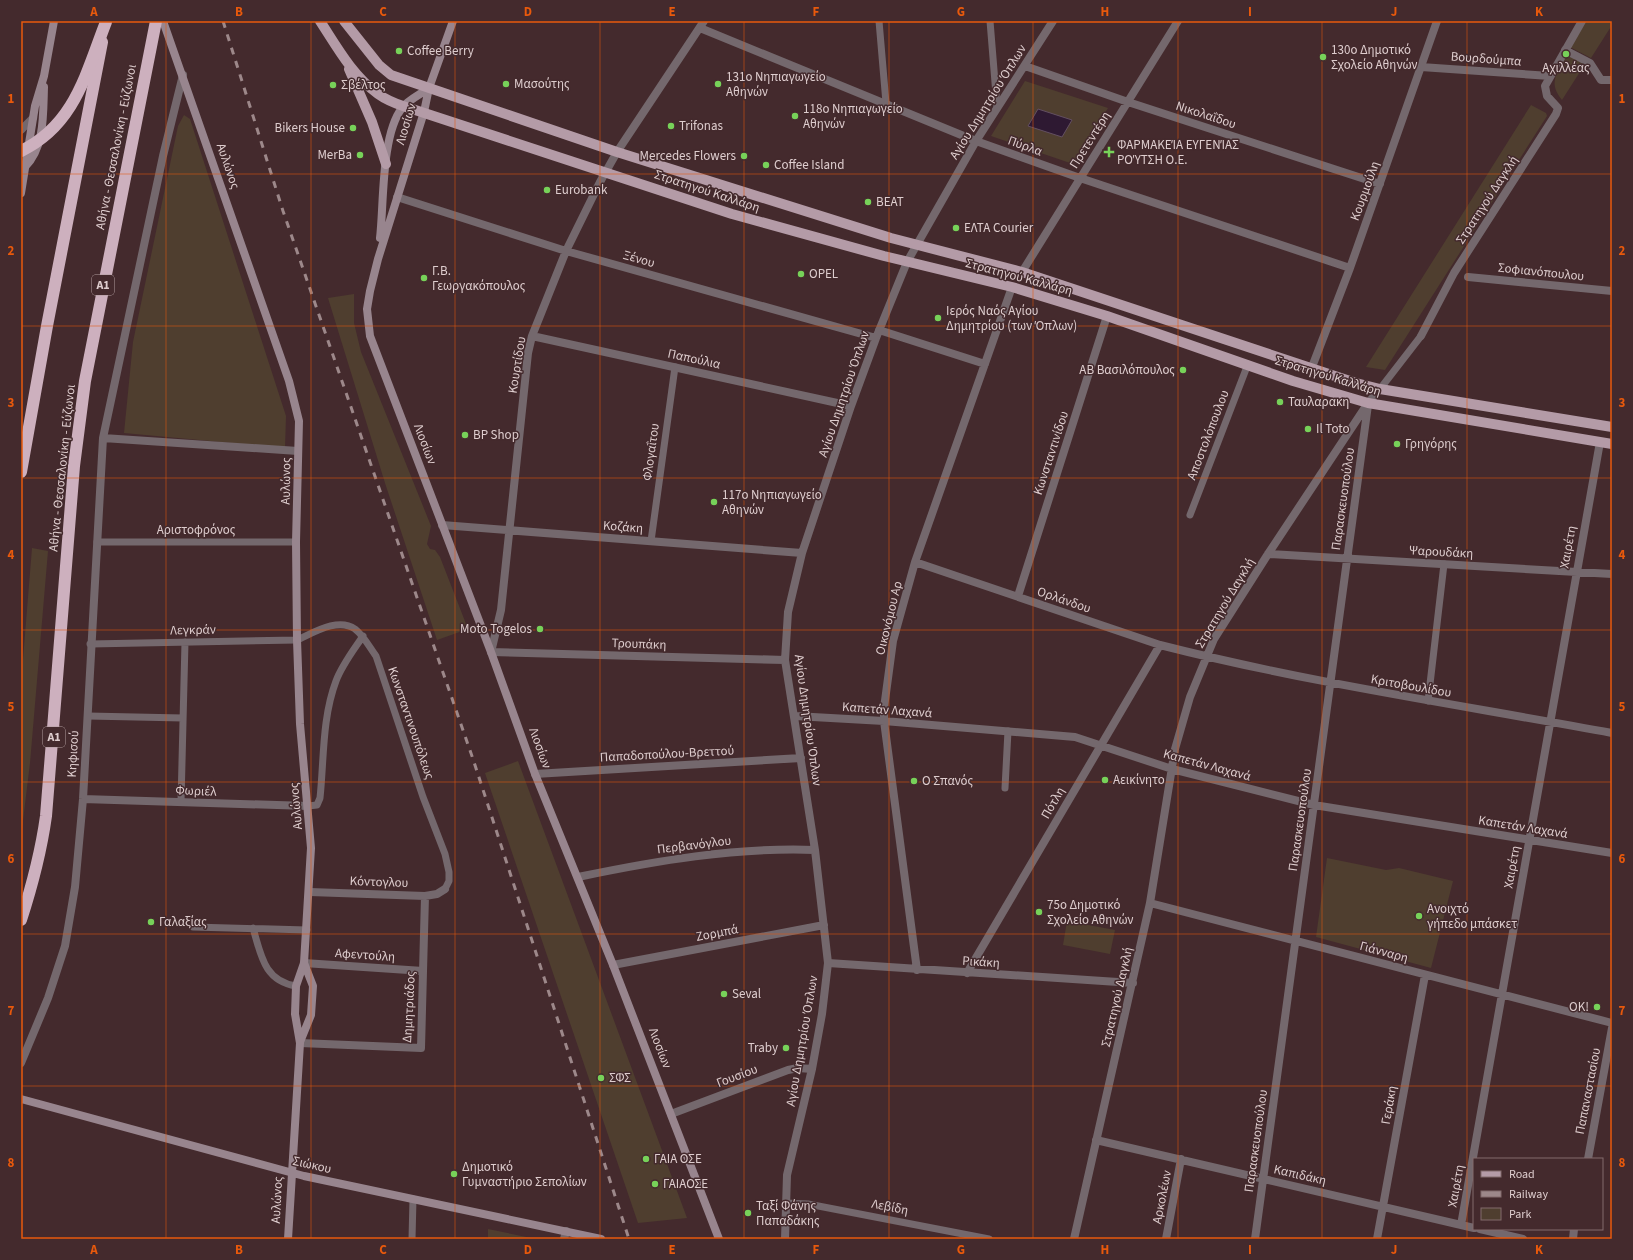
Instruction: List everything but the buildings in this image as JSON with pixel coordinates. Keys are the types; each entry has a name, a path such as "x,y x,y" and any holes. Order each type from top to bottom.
{"highway":[{"name":"Αθήνα - Θεσσαλονίκη - Εύζωνοι","path":"21,920 32,884 43,837 46,816 74,466 85,381 148,52 156,21"},
{"path":"21,151 51,132 71,107 79,93 106,22"},
{"path":"21,472 46,326 106,22"}],"main road":[{"path":"21,193 23,168 33,118 44,76 54,21"},
{"name":"Αυλώνος","path":"163,21 183,74 289,381 299,421 296,542 297,640 300,724 311,848 310,892 304,962 296,986 295,1014 300,1043 288,1239"},
{"name":"Λιοσίων","path":"320,21 345,60 378,94 403,106"},
{"path":"344,21 379,65 390,75 430,88 453,21"},
{"path":"345,60 372,122 386,164"},
{"path":"23,168 34,156 40,134 44,76"},
{"name":"Λιοσίων","path":"378,259 386,164 396,117 403,106 430,88"},
{"name":"Λιοσίων","path":"430,88 424,112 378,259 367,309 370,336 491,652 535,774 578,877 672,1114 719,1239"},
{"name":"Στρατηγού Καλλάρη","path":"430,88 617,152 916,245 1022,272 1380,389 1612,427"},
{"name":"Στρατηγού Καλλάρη","path":"403,106 732,214 908,262 1012,287 1107,316 1292,380 1368,403 1612,444"},
{"name":"Αυλώνος","path":"300,1043 311,1015 313,986 304,962"},
{"name":"Σιώκου","path":"21,1099 291,1173 413,1199 565,1235 600,1239"}],"street":[{"name":"Αγίου Δημητρίου Όπλων","path":"786,1239 787,1175 812,1069 822,1014 828,963 801,758 785,660 788,612 802,553 851,406 877,334 908,262 916,245 976,141 1053,21"},
{"name":"Πρετεντέρη","path":"1022,272 1178,21"},
{"name":"Κουρμούλη","path":"1312,367 1350,268 1437,21"},
{"name":"Στρατηγού Δαγκλή","path":"1420,336 1454,273 1556,114 1558,108 1545,91 1550,76 1582,21"},
{"name":"Πύρλα","path":"702,24 976,141 1080,178 1350,268"},
{"name":"Κουρτίδου","path":"491,652 501,610 528,353 532,336 566,251 606,172 617,152 702,24"},
{"path":"1565,50 1590,63 1602,80 1612,80"},
{"name":"Νικολαΐδου","path":"1025,66 1128,102 1380,184"},
{"name":"Βουρδούμπα","path":"1421,67 1550,76"},
{"name":"Κηφισού","path":"21,1063 48,998 65,946 75,887 83,799 88,716 90,644 103,438 163,156 183,74"},
{"path":"21,130 33,118"},
{"name":"Ξένου","path":"397,197 566,251 985,364"},
{"name":"Σοφιανόπουλου","path":"1468,277 1612,291"},
{"name":"Οικονόμου Αρ","path":"917,970 884,721 884,708 893,641 915,562 1012,287"},
{"name":"Κωνσταντινίδου","path":"1018,596 1107,316"},
{"name":"Παπούλια","path":"532,336 851,406"},
{"name":"Στρατηγού Δαγκλή","path":"1074,1239 1133,983 1150,903 1175,749 1190,697 1214,640 1268,554 1368,403 1380,389"},
{"name":"Παρασκευοπούλου","path":"1255,1239 1368,403"},
{"path":"103,438 298,451"},
{"name":"Χαιρέτη","path":"1461,1225 1600,442"},
{"name":"Κοζάκη","path":"442,525 802,553"},
{"name":"Ψαρουδάκη","path":"1268,554 1612,574"},
{"name":"Ορλάνδου","path":"915,562 1160,645 1206,657"},
{"name":"Πότλη","path":"967,973 1160,645"},
{"name":"Τρουπάκη","path":"491,652 785,660"},
{"name":"Κριτοβουλίδου","path":"1206,657 1330,683 1612,733"},
{"name":"Καπετάν Λαχανά","path":"794,716 884,721 1075,737 1172,770 1314,805 1529,841 1612,853"},
{"name":"Παπαδοπούλου-Βρεττού","path":"535,774 801,758"},
{"name":"Φωριέλ","path":"83,799 308,806"},
{"name":"Περβανόγλου","path":"578,877 646,863 699,856 735,852 814,850"},
{"name":"Κόντογλου","path":"310,892 425,896 437,894 445,889"},
{"name":"Δημητριάδος","path":"300,1043 422,1048 425,896"},
{"name":"Γιάνναρη","path":"1150,903 1612,1023"},
{"name":"Ζορμπά","path":"613,965 824,925"},
{"name":"Αφεντούλη","path":"304,962 423,971"},
{"name":"Ρικάκη","path":"828,963 1133,983"},
{"name":"Γεράκη","path":"1377,1239 1425,975"},
{"name":"Παπαναστασίου","path":"1588,1158 1612,1028"},
{"name":"Γουσίου","path":"672,1114 788,1070 798,1068 812,1069"},
{"name":"Καπιδάκη","path":"1096,1140 1473,1228"},
{"name":"Αρκολέων","path":"1166,1239 1181,1160"},
{"path":"1484,1230 1524,1239"}],"lane":[{"path":"879,21 886,103"},
{"path":"990,21 996,108"},
{"name":"Στρατηγού Δαγκλή","path":"1380,389 1420,336"},
{"name":"Αποστολόπουλου","path":"1190,516 1248,364"},
{"name":"Φλογαΐτου","path":"651,541 675,367"},
{"name":"Αριστοφρόνος","path":"97,542 296,542"},
{"path":"1428,701 1444,564"},
{"name":"Κωνσταντινουπόλεως","path":"297,640 325,627 338,625 354,628 362,636 376,656 423,797 445,854 449,872 449,882 445,889"},
{"path":"308,806 317,805 320,798 325,732 336,681 345,661 362,636"},
{"name":"Λεγκράν","path":"90,644 297,640"},
{"path":"181,802 185,642"},
{"path":"88,716 183,718"},
{"path":"1005,788 1008,731"},
{"path":"193,927 307,930"},
{"path":"253,928 264,967 285,984 296,986"},
{"path":"412,1239 413,1199"},
{"name":"Λεβίδη","path":"786,1203 808,1204 989,1239"}],"green space":[{"path":"1586,21 1612,21 1612,25 1591,58 1570,47"},
{"path":"1567,54 1585,64 1562,100 1555,88 1555,82"},
{"path":"1025,81 1108,108 1073,164 991,136"},
{"path":"1531,105 1546,113 1547,116 1385,370 1366,367"},
{"path":"184,115 190,119 286,416 285,448 124,433 133,342 178,126"},
{"path":"354,294 354,323 361,352 431,526 427,544 430,549 435,550 440,557 468,629 437,640 385,483 328,298"},
{"path":"32,548 48,551 30,763 21,837 21,684"},
{"path":"518,761 687,1218 638,1223 485,773"},
{"path":"1327,858 1386,870 1399,868 1453,881 1431,968 1316,937"},
{"path":"1067,921 1115,930 1110,954 1063,945"},
{"path":"488,1229 536,1239 488,1239"}],"shaded area":[{"path":"1038,109 1072,120 1062,137 1028,126"}],"railway":[{"path":"223,21 283,211 473,759 629,1239"}],"place":[{"name":"Coffee Berry","path":"399,51"},
{"name":"Αχιλλέας","path":"1566,54"},
{"name":"130ο Δημοτικό Σχολείο Αθηνών","path":"1323,57"},
{"name":"Μασούτης","path":"506,84"},
{"name":"131ο Νηπιαγωγείο Αθηνών","path":"718,84"},
{"name":"Σβέλτος","path":"333,85"},
{"name":"118ο Νηπιαγωγείο Αθηνών","path":"795,116"},
{"name":"Trifonas","path":"671,126"},
{"name":"Bikers House","path":"353,128"},
{"name":"ΦΑΡΜΑΚΕΊΑ ΕΥΓΕΝΊΑΣ ΡΟΎΤΣΗ Ο.Ε.","path":"1109,152"},
{"name":"MerBa","path":"360,155"},
{"name":"Mercedes Flowers","path":"744,156"},
{"name":"Coffee Island","path":"766,165"},
{"name":"Eurobank","path":"547,190"},
{"name":"ΒΕΑΤ","path":"868,202"},
{"name":"ΕΛΤΑ Courier","path":"956,228"},
{"name":"OPEL","path":"801,274"},
{"name":"Γ.Β. Γεωργακόπουλος","path":"424,278"},
{"name":"Ιερός Ναός Αγίου Δημητρίου (των Όπλων)","path":"938,318"},
{"name":"AB Βασιλόπουλος","path":"1183,370"},
{"name":"Ταυλαρακη","path":"1280,402"},
{"name":"Il Toto","path":"1308,429"},
{"name":"BP Shop","path":"465,435"},
{"name":"Γρηγόρης","path":"1397,444"},
{"name":"117ο Νηπιαγωγείο Αθηνών","path":"714,502"},
{"name":"Moto Togelos","path":"540,629"},
{"name":"Αεικίνητο","path":"1105,780"},
{"name":"Ο Σπανός","path":"914,781"},
{"name":"75ο Δημοτικό Σχολείο Αθηνών","path":"1039,912"},
{"name":"Ανοιχτό γήπεδο μπάσκετ","path":"1419,916"},
{"name":"Γαλαξίας","path":"151,922"},
{"name":"Seval","path":"724,994"},
{"name":"OK!","path":"1597,1007"},
{"name":"Traby","path":"786,1048"},
{"name":"ΣΦΣ","path":"601,1078"},
{"name":"ΓΑΙΑ ΟΣΕ","path":"646,1159"},
{"name":"Δημοτικό Γυμναστήριο Σεπολίων","path":"454,1174"},
{"name":"ΓΑΙΑΟΣΕ","path":"655,1184"},
{"name":"Ταξί Φάνης Παπαδάκης","path":"748,1213"}]}
